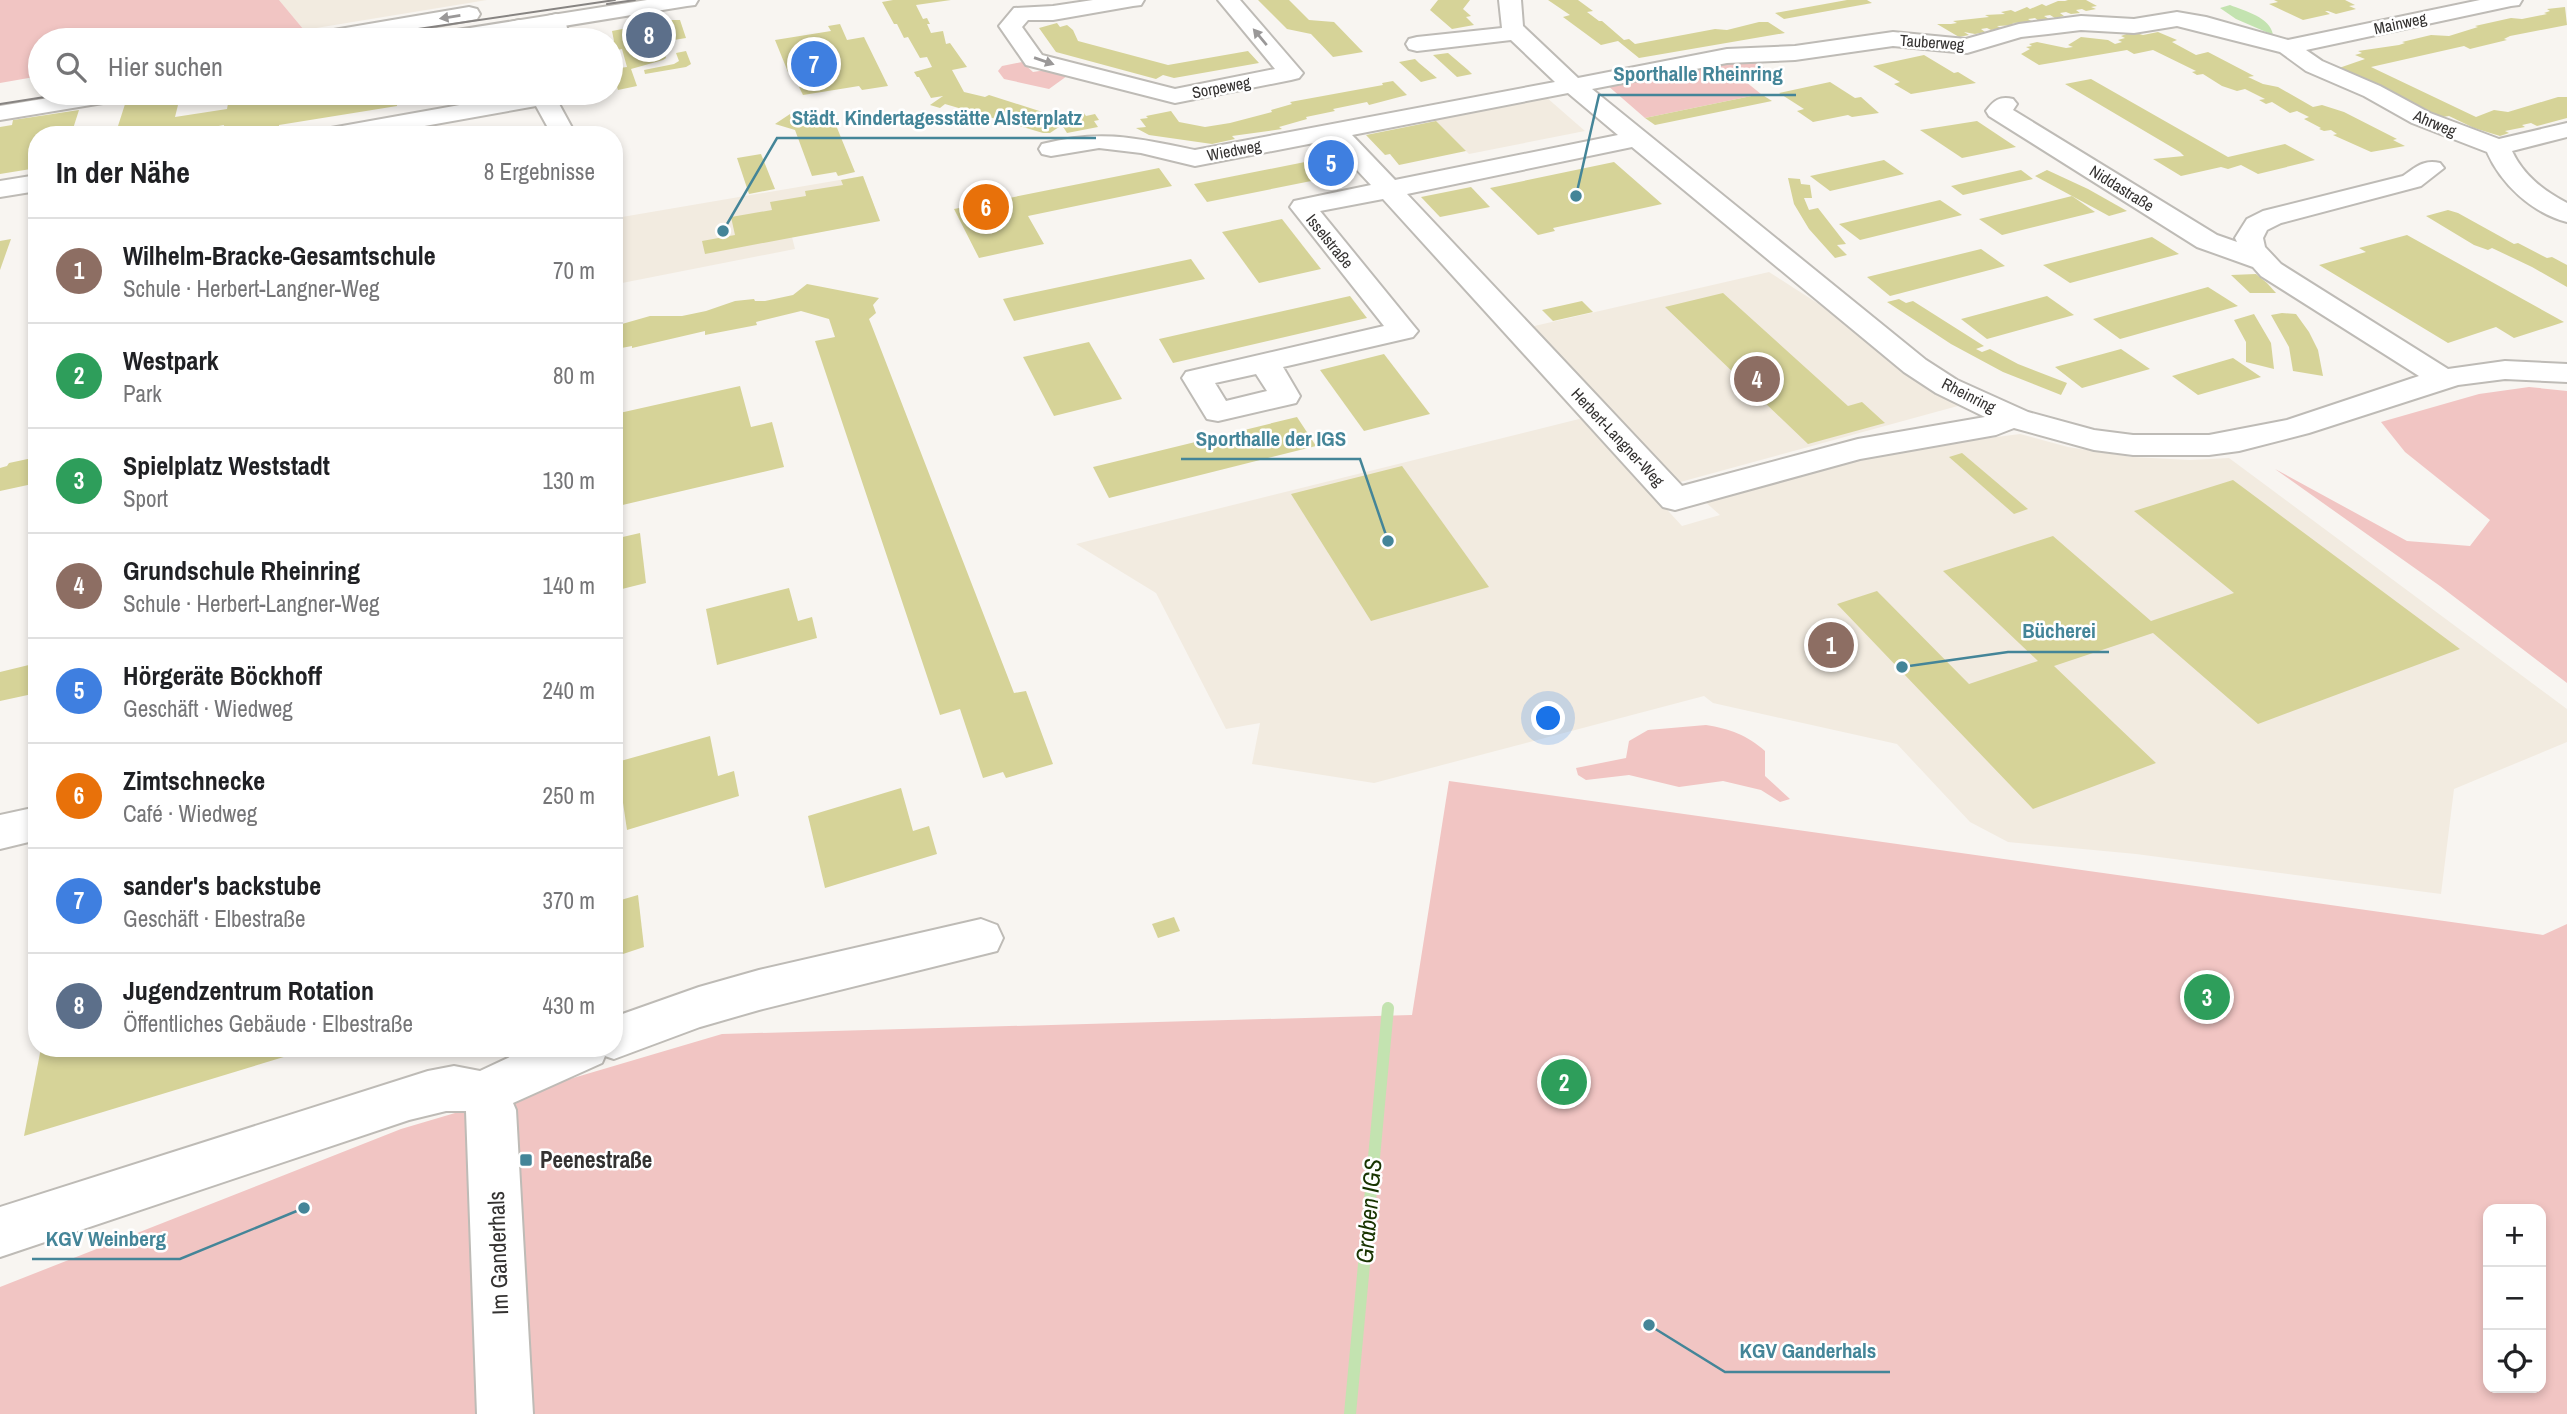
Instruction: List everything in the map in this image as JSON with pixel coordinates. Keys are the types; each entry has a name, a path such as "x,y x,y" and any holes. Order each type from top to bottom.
{"street":[{"path":"479,28 520,25 555,16 687,0"},
{"name":"Sorpeweg","path":"1133,0 1053,13 1022,13 1010,26 1034,60 1175,96 1291,73 1229,0"},
{"path":"1417,44 1515,33 1510,21 1510,0"},
{"name":"Mainweg","path":"2288,47 2511,0"},
{"name":"Tauberweg","path":"1573,85 1727,56 1795,53 1893,39 1968,46 2019,31 2081,23 2134,26 2176,19 2198,22 2288,47"},
{"name":"Rheinring","path":"1515,33 1637,139 1917,367 1976,401 2013,416 2062,431 2113,442 2174,447 2208,446 2292,428 2444,379 2489,371 2567,373"},
{"name":"Ahrweg","path":"2288,47 2314,65 2421,118 2497,147"},
{"name":"Wiedweg","path":"1051,149 1099,141 1142,146 1195,158 1344,140 1573,85"},
{"path":"0,96 28,91"},
{"name":"Niddastraße","path":"2005,104 1998,111 2207,241 2259,260 2287,281 2444,379"},
{"path":"0,113 48,105"},
{"path":"378,126 488,105"},
{"path":"548,105 561,126"},
{"path":"567,126 568,105"},
{"path":"2567,130 2497,147 2506,166 2524,185 2567,214"},
{"name":"Isselstraße","path":"1265,363 1403,331 1303,207 1637,139"},
{"name":"Herbert-Langner-Weg","path":"1344,140 1675,499 1858,449 1996,425 2013,416"},
{"path":"2259,260 2249,238 2256,225 2272,217 2412,181 2431,168"},
{"path":"0,189 28,184"},
{"path":"0,832 28,824"},
{"path":"623,1035 699,1007 759,990 981,938"},
{"path":"0,1232 409,1098 443,1089 466,1087 482,1094 560,1057"},
{"name":"Im Ganderhals","path":"482,1094 492,1110 505,1414"}],"shaded area":[{"path":"0,0 279,0 302,28 28,28 28,78 0,83"},
{"path":"279,0 487,0 316,28 302,28"},
{"path":"2230,5 2262,19 2273,35 2236,19 2220,8"},
{"path":"1754,61 1777,76 1746,82 1761,94 1645,118 1607,85 1689,65"},
{"path":"1022,62 1033,72 1046,70 1067,76 1049,89 1004,79 998,71 1002,66"},
{"path":"1546,97 1585,131 1469,154 1433,119"},
{"path":"863,176 880,221 792,237 795,249 623,283 623,217"},
{"path":"1769,272 1917,367 1976,401 1673,484 1530,327"},
{"path":"2529,387 2567,391 2567,683 2440,586 2275,469 2407,541 2470,546 2490,520 2405,452 2381,422 2479,394"},
{"path":"1583,418 1682,526 1720,515 1703,500 1879,452 2020,434 2068,447 2132,457 2190,460 2229,458 2567,709 2567,742 2454,789 2441,894 2136,854 2008,842 1970,822 1897,744 1713,703 1704,696 1374,783 1252,764 1260,723 1226,729 1156,593 1076,544"},
{"path":"1706,725 1738,734 1765,751 1765,776 1790,799 1780,802 1761,790 1723,781 1679,787 1629,775 1586,780 1578,775 1576,768 1626,758 1629,741 1648,730"},
{"path":"1449,781 2543,935 2567,924 2567,1414 0,1414 0,1287 401,1129 722,1034 1412,1015"}],"building":[{"path":"951,0 916,5 923,19 927,18 931,33 943,31 946,44 950,43 967,67 952,70 964,92 985,97 989,95 1058,117 1083,112 1086,116 1095,114 1099,120 1094,121 1098,127 1067,133 1062,125 1050,133 1043,133 945,104 940,108 930,105 943,96 931,98 914,72 932,67 927,57 920,58 908,37 904,38 897,24 894,24 882,2"},
{"path":"1258,0 1289,0 1309,20 1334,22 1363,52 1333,57 1311,34 1287,29"},
{"path":"1438,0 1470,0 1463,9 1471,16 1466,17 1474,25 1452,29 1430,10"},
{"path":"1548,0 1578,0 1593,11 1587,12 1624,40 1629,39 1635,44 1715,29 1727,30 1759,22 1768,22 1785,33 1639,58 1618,41 1601,45 1563,17 1570,15"},
{"path":"1847,0 1867,0 1872,3 1784,19 1775,13"},
{"path":"2065,0 2086,0 2097,6 2091,7 2096,9 2086,11 2076,10 2080,13 2060,13 2064,16 2055,18 2050,15 2044,16 2049,19 2028,19 2033,22 2012,23 2017,25 1997,26 2001,28 1991,30 1981,29 1985,32 1975,34 1964,32 1969,35 1959,37 1937,24 1957,23 1953,21 1989,17 1985,15 2005,14 2001,12 2015,12 2027,7 2030,9 2042,4 2046,6 2058,1 2068,1"},
{"path":"2274,0 2345,0 2355,5 2349,6 2356,9 2336,14 2325,11 2330,14 2303,20 2269,4 2278,2"},
{"path":"2565,7 2567,25 2510,36 2504,39 2507,40 2470,49 2464,46 2371,67 2476,117 2494,110 2508,112 2558,97 2567,97 2567,118 2537,126 2531,123 2522,125 2525,127 2505,131 2509,133 2500,136 2449,116 2431,113 2339,68 2365,59 2355,55 2362,53 2358,51 2399,45 2431,35 2449,36 2478,27 2475,26 2547,14 2544,13 2550,11 2547,9"},
{"path":"680,20 686,38 668,41 669,45 663,49 666,58 663,60 631,69 637,86 623,89 623,68 627,67 623,53 623,29"},
{"path":"1057,23 1060,27 1067,25 1073,30 1078,41 1168,65 1248,51 1259,63 1174,78 1163,75 1156,79 1056,52 1039,28"},
{"path":"840,24 847,40 864,37 888,86 862,90 859,86 803,95 799,87 807,85 801,70 788,72 775,40 831,31 828,26"},
{"path":"2132,32 2143,35 2158,32 2177,40 2172,42 2196,55 2208,52 2254,76 2248,77 2278,87 2313,107 2322,105 2344,112 2397,139 2393,140 2405,146 2371,152 2333,135 2337,134 2331,130 2319,129 2321,128 2304,119 2309,117 2297,111 2290,113 2272,102 2266,104 2259,100 2265,99 2245,89 2237,91 2222,86 2153,50 2134,54 2127,50 2039,65 2021,54 2030,49 2026,47 2032,46 2029,44 2037,42 2066,48 2073,47 2068,45 2081,37 2108,40 2115,44 2125,38 2121,36"},
{"path":"686,51 691,64 686,67 645,74 644,70 674,64 679,61 676,53"},
{"path":"1448,53 1472,74 1457,77 1433,55"},
{"path":"1924,55 1976,83 1911,94 1894,84 1900,82 1873,66"},
{"path":"1415,59 1437,78 1421,82 1399,62"},
{"path":"2091,79 2228,157 2285,144 2315,160 2258,174 2241,165 2181,176 2153,159 2184,156 2180,152 2065,84"},
{"path":"1393,81 1407,95 1369,105 1367,102 1333,109 1335,111 1306,117 1307,119 1279,127 1282,129 1232,136 1235,139 1212,144 1149,135 1136,128 1146,127 1140,119 1148,118 1146,116 1171,111 1179,122 1205,127 1230,123 1272,112 1271,110 1292,104 1290,102"},
{"path":"1830,82 1855,98 1861,97 1879,113 1852,117 1848,115 1813,122 1797,111 1804,109 1779,93"},
{"path":"1761,94 1772,101 1655,125 1645,118"},
{"path":"125,105 178,105 175,117 227,109 228,105 397,105 279,126 118,126"},
{"path":"79,110 74,126 28,126 28,169 0,174 0,127 12,125 13,120"},
{"path":"831,113 855,172 838,176 836,172 812,176 795,130 775,124 790,114 816,121 814,116"},
{"path":"1436,121 1466,151 1399,165 1366,135"},
{"path":"1977,121 2016,147 1962,158 1920,130"},
{"path":"761,154 775,189 749,194 737,158"},
{"path":"1340,155 1356,172 1207,202 1194,184"},
{"path":"1884,160 1904,174 1830,191 1810,176"},
{"path":"1614,162 1662,204 1553,228 1555,231 1538,235 1490,188"},
{"path":"1159,168 1172,186 1028,216 1044,244 979,258 954,209"},
{"path":"2021,170 2033,179 1963,195 1951,186"},
{"path":"2047,170 2127,211 2109,216 2035,176"},
{"path":"863,176 880,221 705,254 702,241 735,235 731,217 772,210 770,202 806,196 805,191 843,185 841,180"},
{"path":"1788,178 1800,179 1801,184 1810,185 1812,198 1804,198 1809,210 1818,208 1846,244 1837,245 1847,255 1835,258 1809,229 1794,204"},
{"path":"1471,187 1490,207 1440,217 1421,197"},
{"path":"2072,196 2095,212 2002,235 1979,219"},
{"path":"1940,200 1962,215 1860,240 1839,224"},
{"path":"2448,210 2514,244 2518,243 2567,265 2567,287 2492,248 2488,250 2474,245 2426,216"},
{"path":"1282,219 1321,269 1259,283 1222,232"},
{"path":"2407,235 2564,322 2514,338 2496,327 2448,343 2319,265 2366,252 2359,248"},
{"path":"2152,237 2179,254 2070,283 2043,265"},
{"path":"11,239 0,270 0,241"},
{"path":"1981,249 2005,266 1890,296 1867,277"},
{"path":"1191,259 1205,279 1014,321 1003,299"},
{"path":"2256,274 2276,293 2250,293 2231,275"},
{"path":"807,284 879,298 873,305 876,313 869,319 1014,693 1026,691 1053,764 1006,778 1003,772 983,778 960,709 940,715 815,341 835,337 829,319 801,311 756,322 757,325 705,335 705,331 632,348 623,348 623,324 650,316 682,316 735,301 765,301 793,295"},
{"path":"2208,287 2238,306 2120,339 2093,319"},
{"path":"1723,293 1848,406 1862,402 1885,423 1808,444 1665,307"},
{"path":"1350,296 1367,318 1173,363 1159,339"},
{"path":"2047,296 2074,315 1987,339 1961,319"},
{"path":"1899,299 1906,303 1913,301 1984,346 1976,349 1982,352 1990,349 2018,364 2067,383 2061,395 2003,372 1951,344 1887,302"},
{"path":"1582,301 1593,312 1553,321 1542,310"},
{"path":"2254,314 2271,343 2274,369 2246,362 2246,342 2234,320"},
{"path":"2296,314 2309,332 2318,350 2323,376 2293,371 2289,347 2271,315"},
{"path":"1089,342 1122,399 1054,416 1023,357"},
{"path":"2121,349 2150,369 2082,388 2055,367"},
{"path":"1384,354 1430,414 1364,431 1320,370"},
{"path":"2233,358 2261,377 2198,395 2172,376"},
{"path":"740,386 751,427 772,422 784,467 623,505 623,412"},
{"path":"1297,417 1316,446 1109,498 1093,467"},
{"path":"1962,453 2028,509 2014,514 1949,457"},
{"path":"28,459 28,485 0,491 0,468"},
{"path":"1402,466 1489,587 1371,621 1291,494"},
{"path":"2233,480 2460,649 2258,724 2153,633 2054,666 2156,763 2033,809 1837,604 1877,591 1969,684 2038,661 1943,571 2053,536 2151,621 2234,593 2134,511"},
{"path":"640,533 646,583 623,589 623,537"},
{"path":"789,588 798,621 812,617 817,638 717,665 706,609"},
{"path":"28,665 28,695 0,701 0,672"},
{"path":"710,736 718,776 734,771 739,796 627,830 623,803 623,760"},
{"path":"901,788 913,831 929,826 937,854 825,888 808,816"},
{"path":"638,895 644,947 623,954 623,899"},
{"path":"1174,917 1180,931 1158,938 1152,924"},
{"path":"39,1057 284,1057 24,1136"}],"waterway":[{"name":"Graben IGS","path":"1350,1414 1388,1008"}],"tram line":[{"path":"425,28 615,0"},
{"path":"607,4 635,0"},
{"path":"0,104 28,100"}],"place":[{"name":"Jugendzentrum Rotation","path":"649,35"},
{"name":"sander's backstube","path":"814,64"},
{"name":"Hörgeräte Böckhoff","path":"1331,163"},
{"name":"Sporthalle Rheinring","path":"1576,196"},
{"name":"Zimtschnecke","path":"986,207"},
{"name":"Städt. Kindertagesstätte Alsterplatz","path":"723,231"},
{"name":"Grundschule Rheinring","path":"1757,379"},
{"name":"Sporthalle der IGS","path":"1388,541"},
{"name":"Wilhelm-Bracke-Gesamtschule","path":"1831,645"},
{"name":"Bücherei","path":"1902,667"},
{"name":"Spielplatz Weststadt","path":"2207,997"},
{"name":"Westpark","path":"1564,1082"},
{"name":"Peenestraße","path":"526,1160"},
{"name":"KGV Weinberg","path":"304,1208"},
{"name":"KGV Ganderhals","path":"1649,1325"}]}
